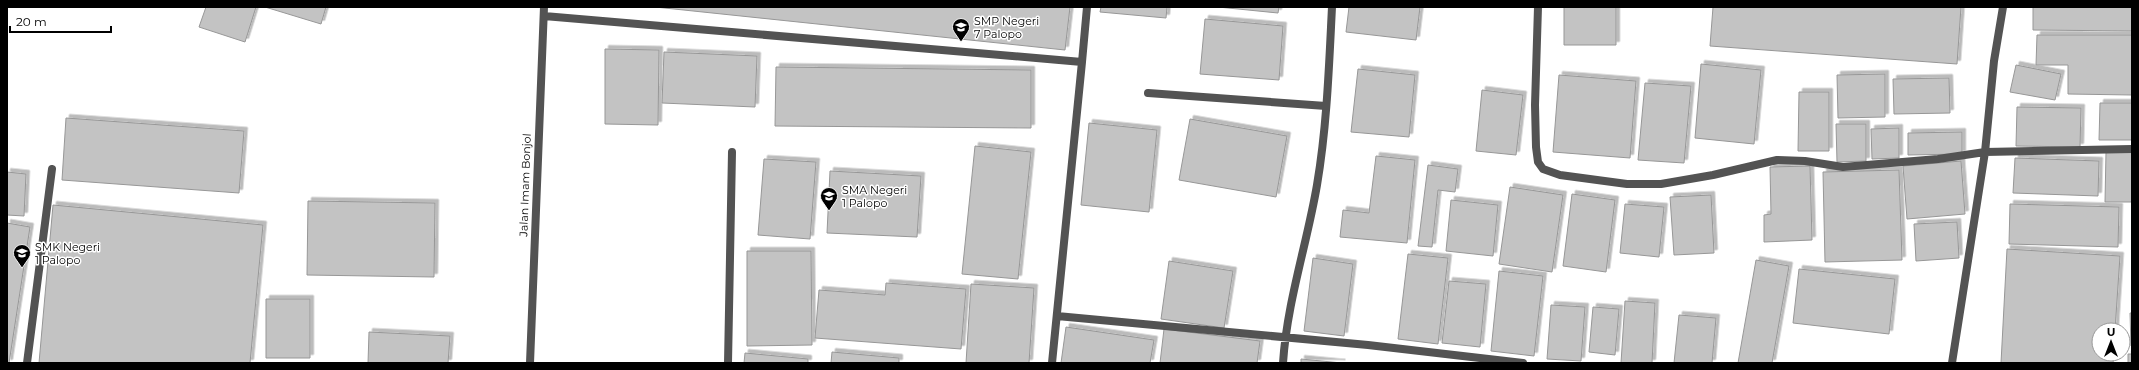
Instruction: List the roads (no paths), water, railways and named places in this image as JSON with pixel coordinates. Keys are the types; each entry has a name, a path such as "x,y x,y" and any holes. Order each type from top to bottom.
{"street":[{"path":"1052,363 1087,7"},
{"path":"1283,363 1285,337 1317,185 1326,106 1332,7"},
{"path":"1538,7 1535,105 1536,147 1538,162 1544,169 1560,175 1627,184 1661,184 1713,175 1777,160 1805,161 1843,167 1938,159 1985,152 2132,149"},
{"path":"1952,363 1985,152 1994,61 2003,7"},
{"path":"544,11 1082,62"},
{"name":"Jalan Imam Bonjol","path":"530,363 544,11"},
{"path":"1148,93 1326,106"},
{"path":"728,363 732,152"},
{"path":"27,363 52,169"},
{"path":"1057,316 1285,337 1523,363"}],"place":[{"name":"SMP Negeri 7 Palopo","path":"961,42"},
{"name":"SMA Negeri 1 Palopo","path":"829,211"},
{"name":"SMK Negeri 1 Palopo","path":"22,268"}]}
